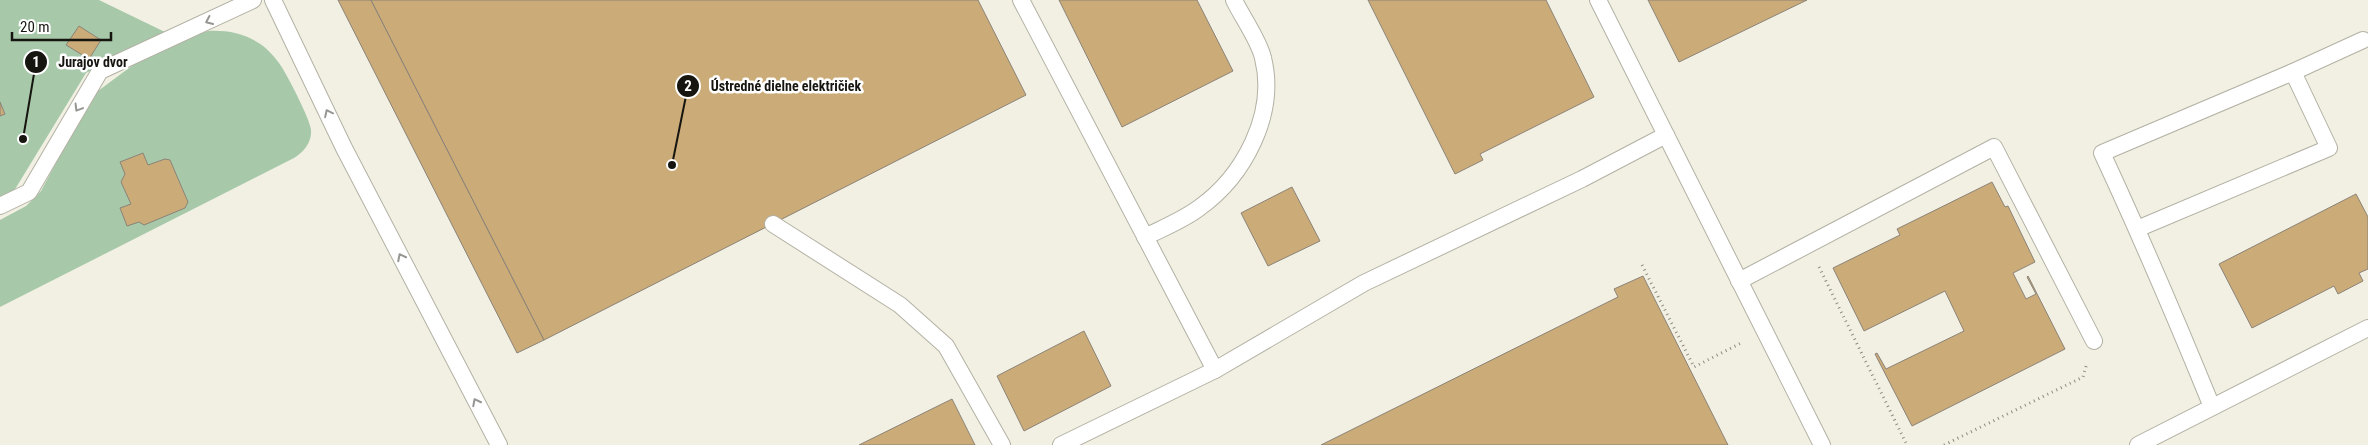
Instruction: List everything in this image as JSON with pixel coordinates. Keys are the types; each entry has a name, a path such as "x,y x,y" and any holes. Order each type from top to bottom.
{"lane":[{"path":"0,206 28,192 100,71 253,0"},
{"path":"273,0 344,148 498,445"},
{"path":"1022,0 1215,370"},
{"path":"1145,237 1199,208 1217,193 1236,172 1257,132 1265,105 1266,78 1263,56 1234,0"},
{"path":"1598,0 1822,445"},
{"path":"2212,407 2137,229 2102,153 2366,42"},
{"path":"2137,229 2329,148 2293,72"},
{"path":"1061,445 1215,370 1364,283 1582,179 1666,134"},
{"path":"1739,280 1994,146 2094,341"},
{"path":"773,224 900,305 946,346 1002,445"},
{"path":"2138,445 2368,328"}],"path":[{"path":"1808,244 1907,445"},
{"path":"1642,265 1694,367 1741,343"},
{"path":"1944,445 2083,377 2094,341"}],"green space":[{"path":"0,0 99,0 167,33 86,73 6,204 0,207"},
{"path":"208,31 240,34 252,39 269,51 282,68 303,107 311,130 307,146 294,158 0,307 0,220 26,206 41,191 79,120 98,91 133,65 190,36"}],"building":[{"path":"338,0 371,0 544,340 517,353"},
{"path":"371,0 978,0 1026,95 544,340"},
{"path":"1059,0 1197,0 1233,71 1122,127"},
{"path":"1368,0 1546,0 1594,97 1480,154 1483,160 1455,174"},
{"path":"1648,0 1807,0 1679,62"},
{"path":"79,26 101,40 89,59 66,45"},
{"path":"0,102 5,114 0,116"},
{"path":"143,153 148,165 165,159 170,160 188,202 185,208 144,225 139,222 127,226 120,208 131,204 121,182 125,174 120,162"},
{"path":"1992,182 2005,207 2008,206 2035,262 2013,273 2026,299 2036,294 2028,276 2065,349 1912,426 1875,354 1877,353 1886,369 1964,331 1945,291 1864,331 1833,268 1900,235 1897,229"},
{"path":"1292,187 1320,241 1268,266 1241,213"},
{"path":"2356,194 2368,217 2368,269 2359,273 2363,281 2338,294 2334,286 2252,328 2219,264"},
{"path":"1643,276 1728,445 1321,445 1618,297 1614,289"},
{"path":"1084,331 1111,386 1024,431 997,376"},
{"path":"952,399 975,445 859,445"}],"place":[{"name":"Jurajov dvor","path":"23,139"},
{"name":"Ústredné dielne električiek","path":"672,165"}]}
